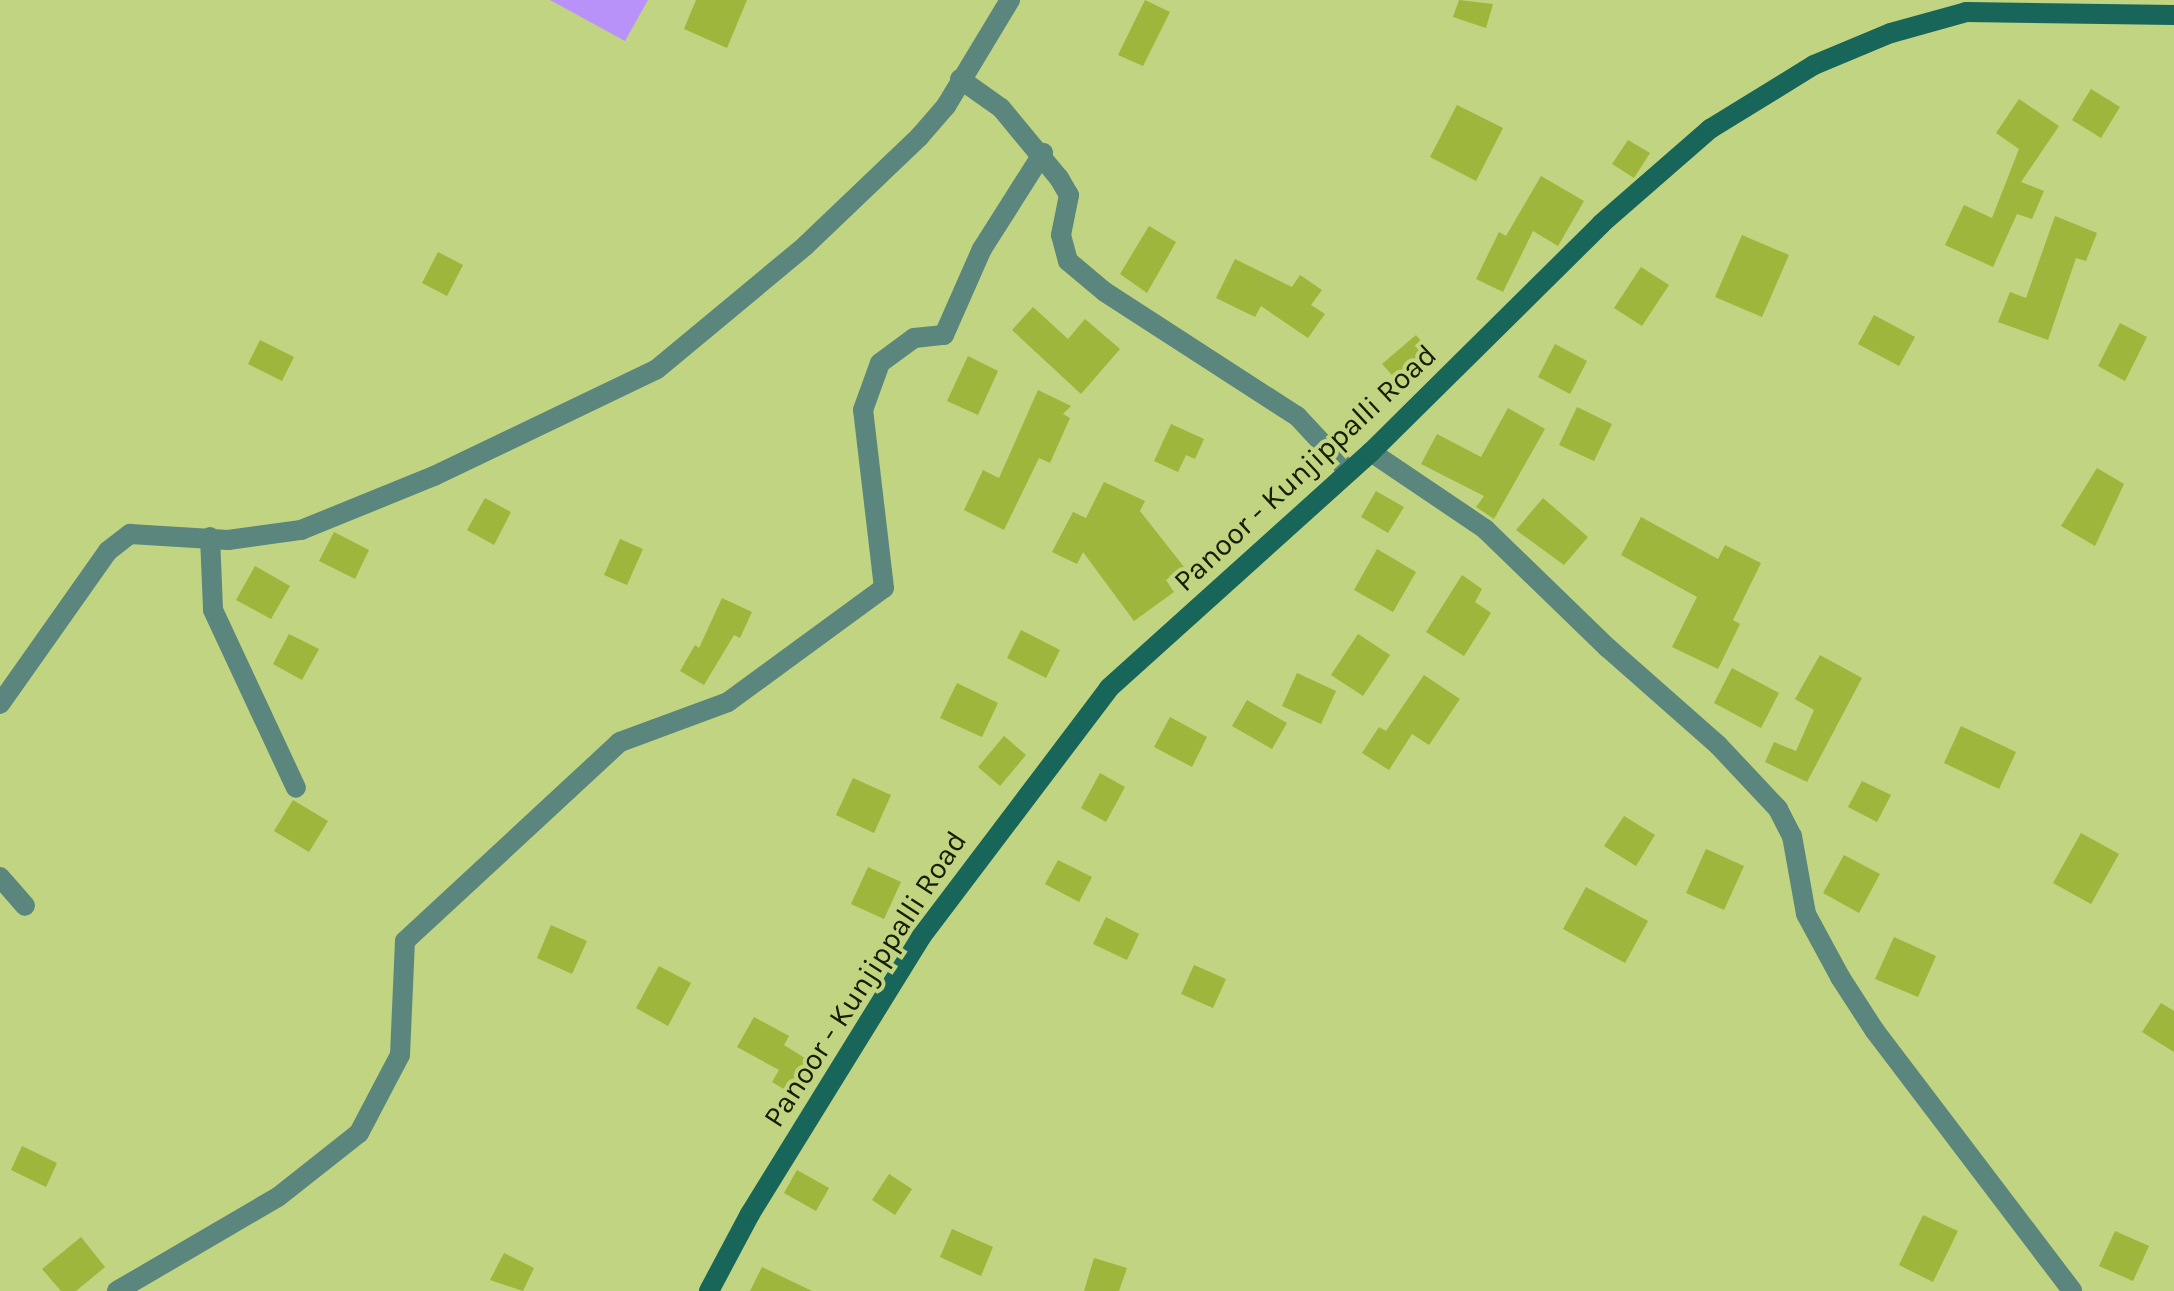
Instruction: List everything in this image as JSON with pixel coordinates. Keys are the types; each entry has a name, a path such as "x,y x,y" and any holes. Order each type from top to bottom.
{"main road":[{"name":"Panoor - Kunjippalli Road","path":"709,1291 750,1214 921,937 1011,813 1109,688 1371,452 1601,224 1710,129 1814,65 1891,33 1966,12 2082,5 2174,15"}],"street":[{"path":"0,704 108,551 130,534 262,538 301,530 434,476 657,369 805,246 920,136 1008,1"},
{"path":"960,79 1001,108 1043,153 1069,195 1061,235 1068,261 1105,292 1297,416 1349,472"},
{"path":"117,1291 278,1197 359,1133 400,1055 405,941 620,742 728,702 884,588 863,410 880,363 914,338 944,335 982,249 1043,153"},
{"path":"1371,452 1485,529 1608,648 1718,745 1778,809 1792,836 1806,914 1840,977 1875,1031 2072,1291"},
{"path":"210,537 213,610 296,788"},
{"path":"0,877 25,906"}],"shaded area":[{"path":"550,0 648,0 625,41"}],"building":[{"path":"696,0 747,0 727,48 684,29"},
{"path":"1145,0 1170,12 1143,66 1118,55"},
{"path":"1459,0 1493,4 1486,28 1453,17"},
{"path":"2091,89 2120,107 2101,138 2072,120"},
{"path":"2019,99 2059,126 2021,182 2044,191 2032,219 2017,214 1993,267 1945,245 1964,205 1992,218 2019,149 1996,133"},
{"path":"1457,105 1503,128 1476,181 1430,157"},
{"path":"1628,140 1650,153 1634,178 1612,164"},
{"path":"1541,176 1584,201 1558,246 1533,231 1503,292 1476,279 1499,232 1506,236"},
{"path":"2055,216 2097,233 2086,261 2076,258 2048,340 1998,322 2010,292 2026,298"},
{"path":"1149,226 1176,242 1147,293 1120,274"},
{"path":"1742,235 1789,255 1762,317 1715,297"},
{"path":"438,252 463,265 447,296 422,283"},
{"path":"1235,259 1292,287 1300,275 1322,290 1311,305 1325,314 1308,338 1261,306 1255,317 1216,298"},
{"path":"1641,267 1669,285 1642,326 1614,308"},
{"path":"1033,307 1068,339 1085,319 1120,349 1081,394 1012,330"},
{"path":"1874,315 1915,337 1899,366 1858,344"},
{"path":"2120,323 2147,337 2125,381 2098,366"},
{"path":"1416,335 1435,358 1402,386 1382,364"},
{"path":"260,340 294,357 282,381 248,364"},
{"path":"1555,344 1587,361 1570,394 1538,377"},
{"path":"968,356 998,371 978,415 947,401"},
{"path":"1038,390 1071,406 1063,414 1070,418 1050,463 1039,458 1004,530 964,510 983,470 999,478"},
{"path":"1577,407 1612,424 1594,461 1559,445"},
{"path":"1508,408 1545,429 1494,519 1476,507 1484,496 1421,464 1437,434 1481,457"},
{"path":"1171,424 1204,439 1195,459 1186,455 1178,472 1154,461"},
{"path":"2097,468 2124,484 2095,546 2061,526"},
{"path":"1104,482 1145,501 1140,511 1184,567 1166,580 1174,592 1134,621 1083,552 1077,564 1052,552 1073,512 1086,518"},
{"path":"1376,491 1404,507 1388,533 1361,517"},
{"path":"485,498 511,512 494,545 467,530"},
{"path":"1543,498 1588,537 1564,565 1516,530"},
{"path":"1641,517 1718,559 1725,545 1761,563 1733,620 1740,624 1718,669 1672,647 1697,597 1621,555"},
{"path":"334,532 369,550 355,579 319,561"},
{"path":"620,539 643,549 627,585 604,575"},
{"path":"1377,549 1416,572 1393,612 1354,590"},
{"path":"255,566 290,586 271,619 236,600"},
{"path":"1462,575 1482,589 1475,602 1491,613 1464,656 1426,632"},
{"path":"722,598 752,612 740,638 734,635 704,685 680,671 695,645 699,648"},
{"path":"1021,630 1060,650 1046,678 1007,658"},
{"path":"289,634 319,649 302,680 273,664"},
{"path":"1358,634 1390,655 1363,696 1331,675"},
{"path":"1820,655 1862,678 1807,782 1765,762 1774,742 1796,751 1814,710 1795,699"},
{"path":"1732,668 1779,693 1761,728 1714,703"},
{"path":"1297,673 1336,691 1321,724 1282,706"},
{"path":"1424,675 1460,699 1429,745 1412,734 1389,770 1362,753 1379,727 1386,731"},
{"path":"957,683 998,703 982,737 940,718"},
{"path":"1247,700 1287,723 1272,749 1232,726"},
{"path":"1170,717 1207,737 1192,767 1154,747"},
{"path":"1961,726 2016,752 1999,789 1944,763"},
{"path":"1004,736 1026,755 1000,786 978,767"},
{"path":"1100,773 1125,787 1106,822 1081,808"},
{"path":"853,778 891,795 874,833 836,815"},
{"path":"1862,781 1891,795 1877,822 1848,807"},
{"path":"293,800 328,821 309,852 274,831"},
{"path":"1624,816 1655,835 1636,866 1604,846"},
{"path":"2081,833 2119,854 2091,904 2053,883"},
{"path":"1706,849 1744,866 1724,910 1686,893"},
{"path":"1844,855 1880,874 1859,913 1823,893"},
{"path":"1058,860 1092,877 1079,902 1045,884"},
{"path":"868,867 901,882 884,919 851,904"},
{"path":"1586,887 1648,921 1625,963 1563,929"},
{"path":"1106,917 1139,934 1127,960 1093,944"},
{"path":"551,925 587,941 572,974 537,958"},
{"path":"1894,937 1936,956 1918,997 1875,979"},
{"path":"1194,965 1226,979 1213,1008 1181,994"},
{"path":"659,966 691,983 668,1026 636,1008"},
{"path":"2161,1003 2174,1011 2174,1052 2142,1032"},
{"path":"754,1017 789,1036 784,1045 816,1065 797,1097 772,1082 779,1070 737,1047"},
{"path":"22,1146 57,1163 46,1187 11,1170"},
{"path":"797,1170 829,1188 816,1211 784,1193"},
{"path":"889,1174 912,1189 895,1215 872,1200"},
{"path":"1923,1215 1958,1231 1933,1282 1899,1265"},
{"path":"952,1229 993,1247 981,1276 940,1257"},
{"path":"2115,1231 2149,1246 2133,1281 2099,1266"},
{"path":"81,1237 105,1267 76,1291 61,1291 42,1269"},
{"path":"504,1253 534,1268 523,1291 490,1280"},
{"path":"1094,1258 1127,1268 1119,1291 1084,1291"},
{"path":"762,1267 812,1291 750,1291"}]}
